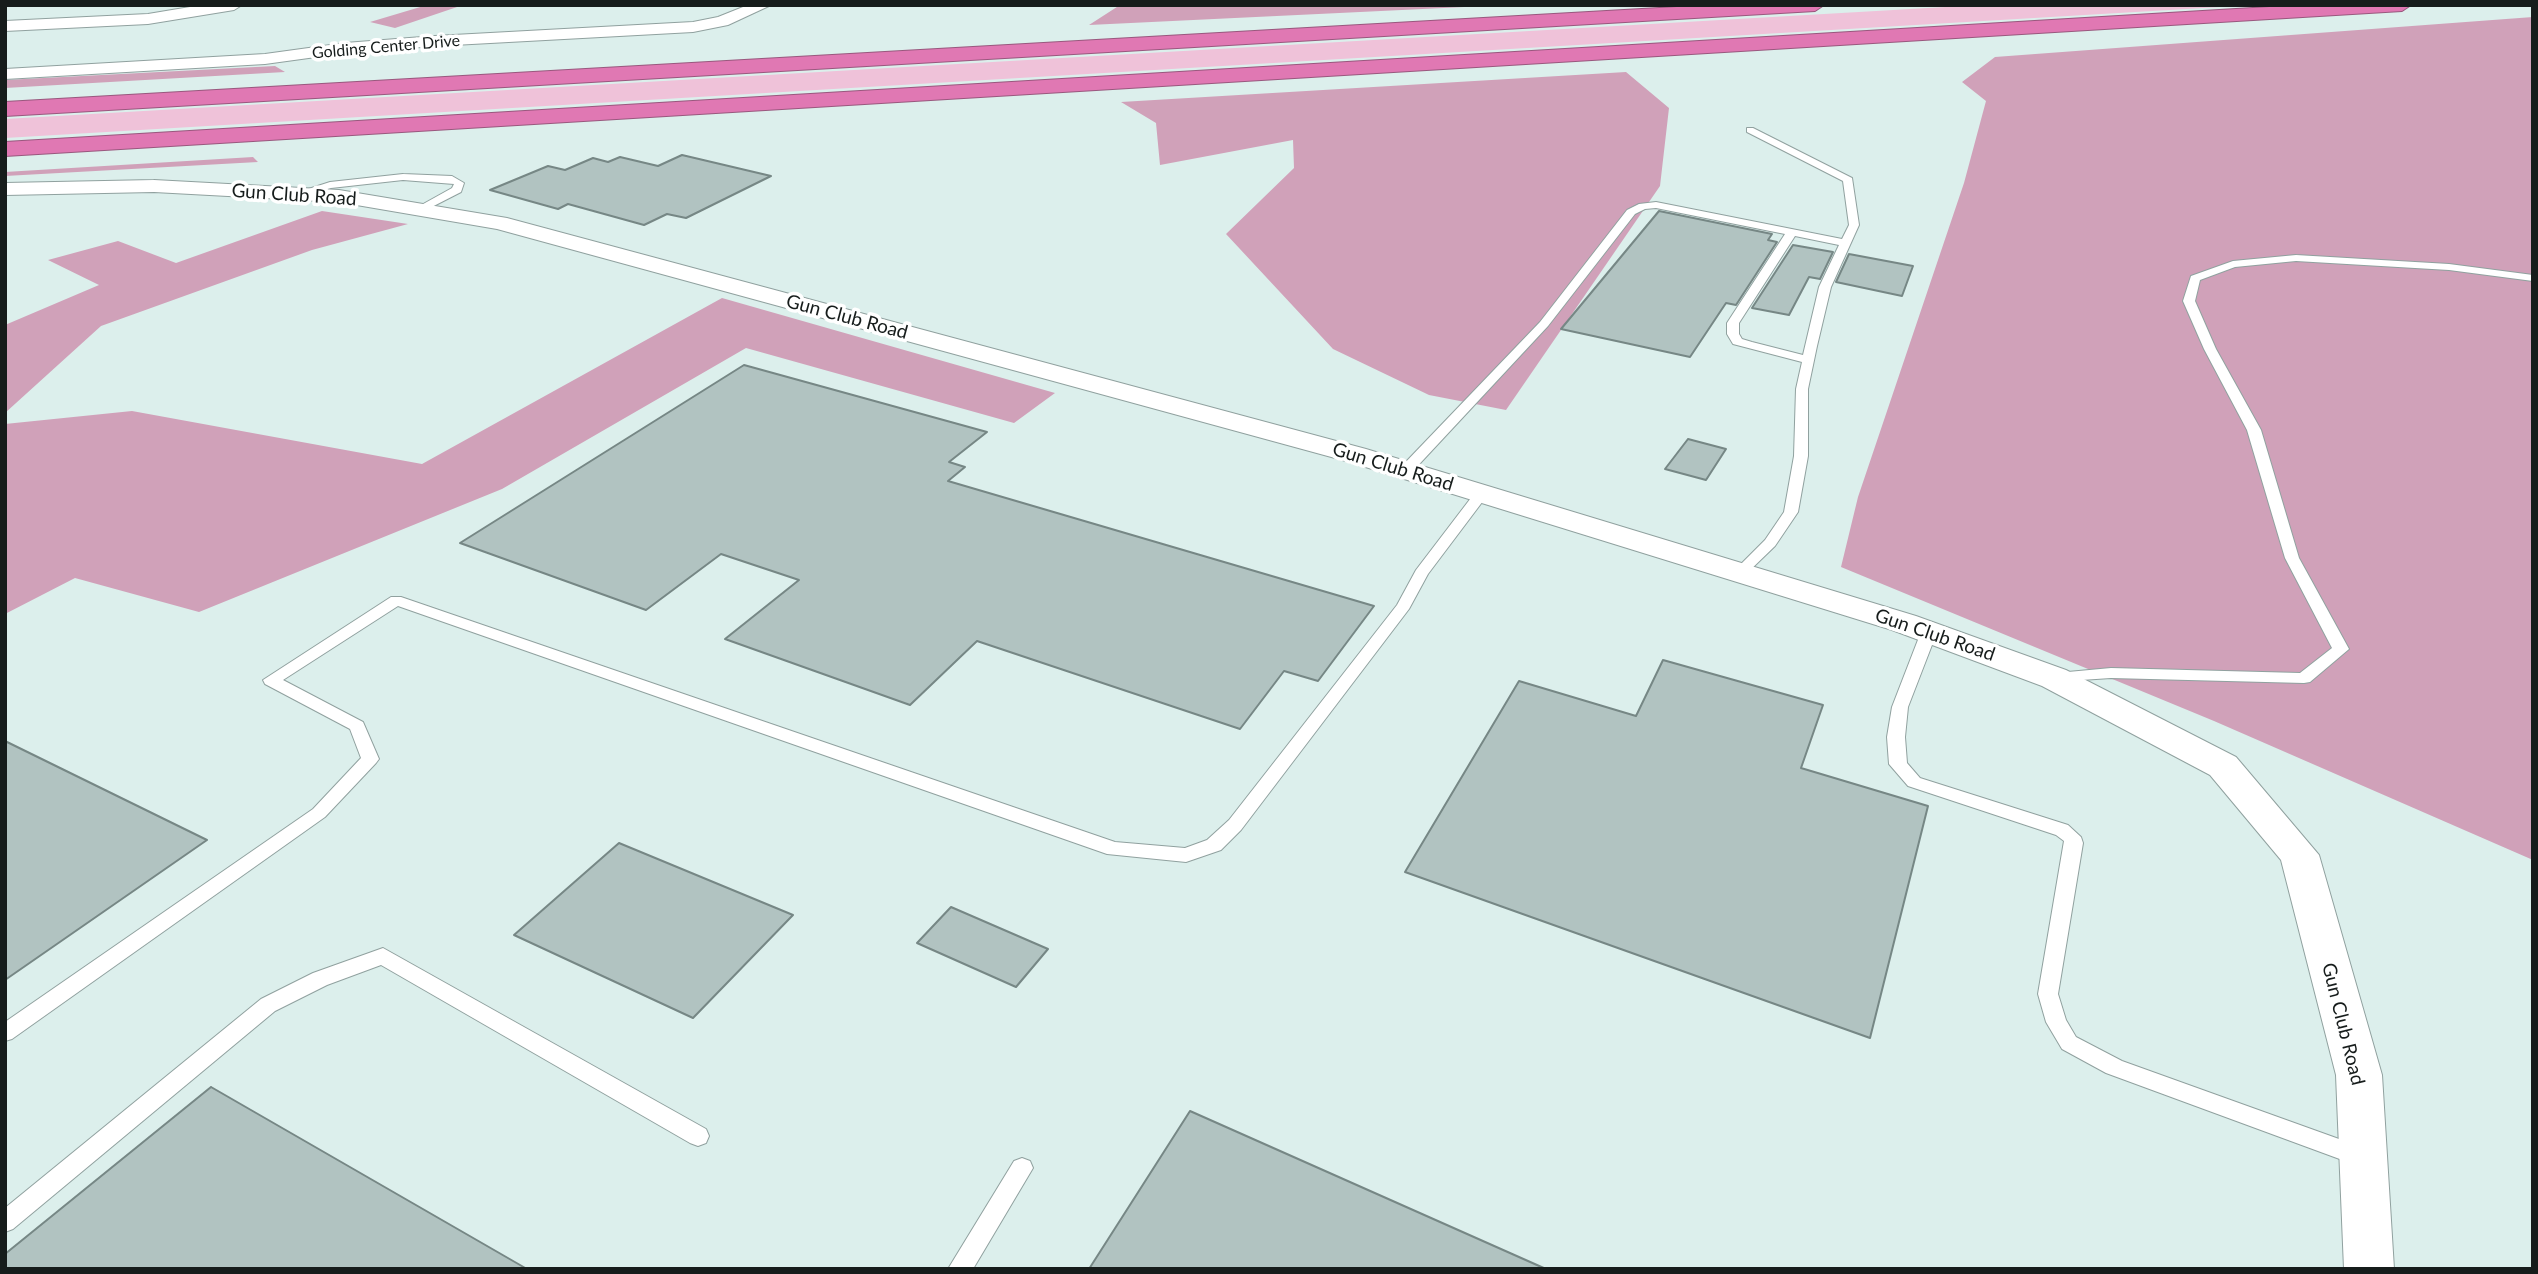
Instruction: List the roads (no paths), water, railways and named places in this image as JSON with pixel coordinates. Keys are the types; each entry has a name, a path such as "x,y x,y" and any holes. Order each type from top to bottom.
{"highway":[{"path":"5,108 1815,5"},
{"path":"5,149 2402,5"}],"street":[{"path":"5,26 148,19 234,5"},
{"name":"Golding Center Drive","path":"5,74 265,60 345,48 435,41 693,27 722,21 763,5"},
{"name":"Gun Club Road","path":"5,189 153,186 339,196 499,223 1406,470 1929,632 2054,678 2223,766 2299,855 2359,1075 2369,1269"}],"lane":[{"path":"1740,572 1770,543 1791,512 1801,456 1802,389 1808,360 1825,288 1854,225 1849,180 1750,130"},
{"path":"298,194 330,185 403,177 452,179 459,183 457,190 420,210"},
{"path":"1406,470 1544,324 1632,212 1656,205 1845,243"},
{"path":"1792,232 1733,323 1733,334 1737,341 1748,345 1808,360"},
{"path":"2054,678 2111,673 2305,678 2341,649 2292,558 2254,430 2210,349 2189,301 2195,278 2233,264 2296,258 2449,267 2533,278"},
{"path":"5,1033 319,813 370,759 357,726 271,680 396,600 1114,849 1186,855 1214,845 1235,825 1404,606 1421,573 1482,494"},
{"path":"1929,632 1900,707 1896,737 1898,764 1914,782 2062,830 2072,837 2074,843 2048,994 2056,1022 2069,1042 2114,1067 2363,1157"},
{"path":"5,1222 268,1005 320,979 383,956 698,1136"},
{"path":"960,1269 1022,1168"}]}
